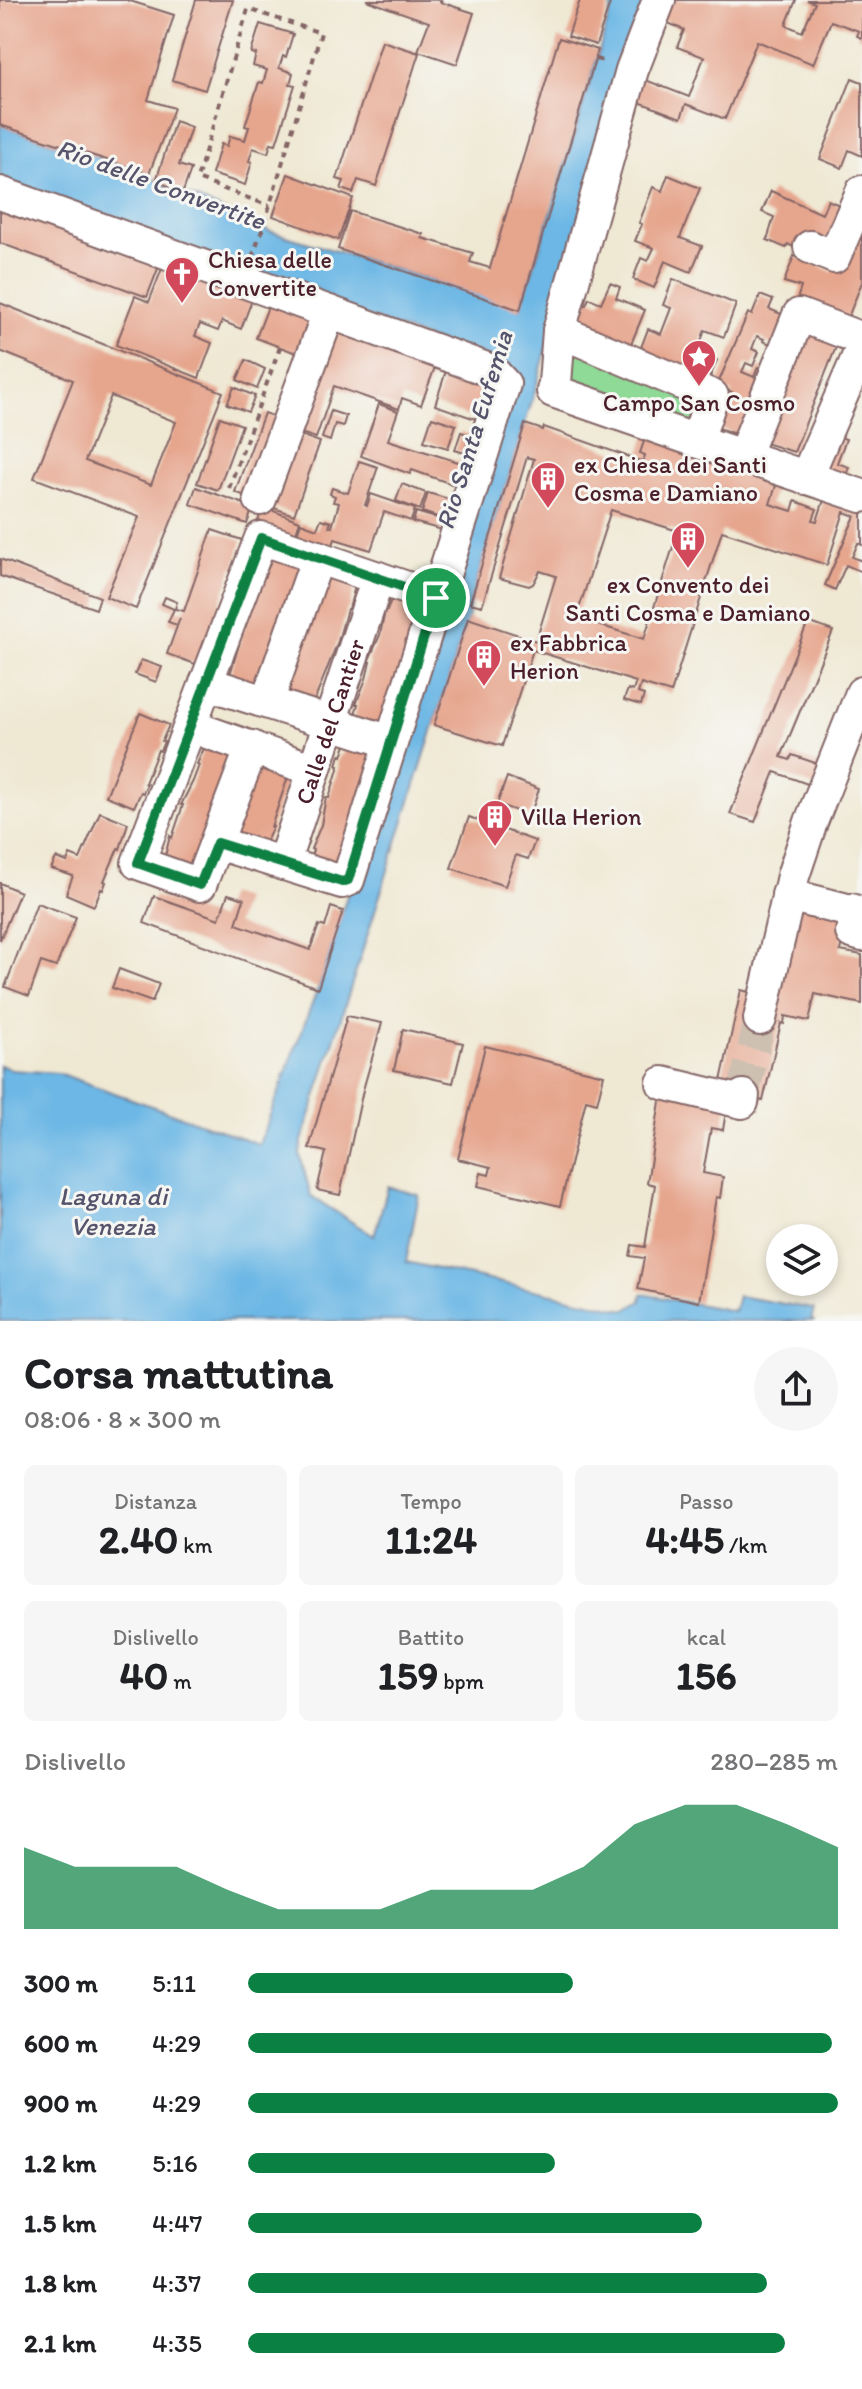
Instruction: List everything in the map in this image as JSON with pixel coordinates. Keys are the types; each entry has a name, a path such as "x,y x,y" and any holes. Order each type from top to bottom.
{"street":[{"path":"659,0 630,74 559,331 553,391 697,441 746,448 806,478 862,496"},
{"path":"810,247 834,257 862,192"},
{"path":"0,193 492,371 504,384 348,880 342,882 217,843"},
{"path":"260,499 329,312"},
{"path":"746,448 799,315 856,340 806,478"},
{"path":"559,331 712,396 697,441"},
{"path":"252,747 200,885 138,863 261,538 436,598"},
{"path":"267,702 318,557"},
{"name":"Calle del Cantier","path":"283,864 378,578"},
{"path":"206,683 391,742"},
{"path":"760,1019 788,895 811,822 862,693"},
{"path":"190,726 314,770"},
{"path":"788,895 852,918"},
{"path":"663,1083 742,1102 743,1096"}],"path":[{"path":"264,225 270,206 321,33 248,9 197,179 270,206"},
{"path":"229,488 280,347"}],"green space":[{"path":"566,339 708,397 695,432 562,385"}],"water":[{"path":"614,0 647,0 616,95 535,391 468,618 300,1155 311,1196 374,1236 388,1187 419,1195 406,1262 626,1310 641,1301 642,1294 734,1311 738,1296 814,1309 811,1320 815,1321 0,1321 0,1065 12,1070 58,1073 259,1144 318,988 512,369 0,184 0,125 149,174 156,181 269,231 520,309"}],"building":[{"path":"0,0 127,0 174,15 148,100 174,108 149,174 0,125"},
{"path":"196,0 233,0 205,90 172,80"},
{"path":"366,0 441,0 474,13 457,64 418,51 429,22"},
{"path":"580,0 611,0 596,45 568,36"},
{"path":"667,0 796,0 786,25 802,32 815,3 807,0 862,0 862,38 857,36 859,31 831,21 813,64 757,41 725,119 686,104 681,118 631,99 638,77 689,97 704,57 677,47 684,30 659,19"},
{"path":"260,24 293,34 279,68 293,73 290,84 295,85 276,144 271,143 268,153 253,148 245,185 212,174 221,144 227,146 230,136 245,140 249,127 245,126 259,82 263,83 267,70 253,66 256,54 251,53"},
{"path":"559,38 598,50 520,310 338,249 350,211 473,253 470,262 490,268"},
{"path":"382,41 419,53 376,186 358,180 353,193 341,189 344,181 337,179"},
{"path":"852,78 862,82 862,156 849,150 842,168 820,159"},
{"path":"175,121 191,127 179,165 191,169 183,192 156,181"},
{"path":"288,174 353,198 338,240 273,216"},
{"path":"668,175 700,188 680,238 702,246 691,272 665,261 654,288 633,279 641,258 648,261 654,248 635,241 653,187 662,191"},
{"path":"771,191 822,214 828,200 844,207 842,229 801,251 788,244 786,248 767,240 774,217 762,212"},
{"path":"862,203 862,282 845,325 795,306 801,287 784,282 794,256 833,272"},
{"path":"0,208 159,266 147,297 0,243"},
{"path":"163,266 252,300 241,329 222,321 218,331 200,324 195,336 212,343 199,378 116,345 135,296 149,302"},
{"path":"673,279 736,304 724,337 705,330 701,341 709,345 705,356 717,360 707,384 639,353 648,329 661,334 671,308 663,305"},
{"path":"610,283 620,287 616,298 645,310 629,349 579,332 572,300 586,305 589,298 601,303"},
{"path":"760,295 773,300 769,309 791,318 780,348 757,336 752,349 759,352 753,366 746,363 742,372 754,377 758,367 770,371 744,437 718,428 732,392 717,386 748,313 752,315"},
{"path":"0,303 223,392 136,609 106,597 139,517 34,478 73,380 0,351","holes":["111,396 176,422 151,485 85,461"]},
{"path":"269,304 319,323 307,357 256,338"},
{"path":"811,326 840,337 794,452 755,440"},
{"path":"327,329 435,367 421,405 402,398 399,409 334,386 316,438 291,430"},
{"path":"246,360 265,369 257,389 237,380"},
{"path":"447,368 494,384 481,421 435,405"},
{"path":"234,387 255,396 248,412 227,404"},
{"path":"379,404 398,411 388,440 471,466 463,488 412,470 410,474 361,456"},
{"path":"331,411 346,416 343,426 335,424 330,441 322,438"},
{"path":"264,413 284,420 255,500 235,492"},
{"path":"220,417 242,425 218,490 197,483"},
{"path":"432,417 456,425 448,448 424,441"},
{"name":"ex Convento dei Santi Cosma e Damiano","path":"525,424 543,430 544,427 643,462 645,455 640,453 647,433 780,473 770,504 792,511 795,501 817,509 813,520 817,521 828,488 862,500 862,545 858,543 852,557 862,561 862,572 846,565 835,590 825,585 855,516 844,512 827,565 722,531 671,693 641,684 638,693 644,695 641,705 624,700 628,689 633,691 636,682 533,650 502,746 434,725 468,618 536,641 556,576 540,571 529,586 499,578 534,459 527,457 482,606 470,603","holes":["611,510 678,531 644,639 576,618"]},
{"path":"291,432 320,442 294,515 265,505"},
{"path":"461,432 477,437 471,455 455,450"},
{"path":"829,433 846,439 837,463 849,467 842,486 810,476"},
{"path":"359,461 378,467 365,505 371,494 415,509 411,521 384,512 371,550 335,539 330,553 295,540 301,523 317,529 321,519 331,522 329,527 332,527 339,503 333,502 335,496 330,494 332,488 348,493"},
{"path":"402,484 426,493 420,510 396,501"},
{"path":"196,487 253,507 247,524 190,504"},
{"path":"428,493 459,502 453,522 422,512"},
{"path":"263,507 300,521 294,538 257,524"},
{"path":"416,512 453,523 450,532 413,522"},
{"path":"212,530 242,540 198,665 167,654 180,618 177,625 168,622 174,609 162,604 165,597 177,602 175,609 184,611"},
{"path":"273,553 303,564 259,688 229,678 250,608"},
{"path":"0,559 100,597 96,609 0,576"},
{"path":"326,572 356,582 338,641 312,707 282,697"},
{"path":"393,594 423,603 383,730 353,721 368,662"},
{"path":"808,622 833,631 781,757 790,760 792,755 830,768 821,789 775,772 755,822 730,814"},
{"path":"141,660 162,667 156,682 135,674"},
{"path":"140,713 169,725 147,784 134,807 106,796"},
{"path":"208,739 237,749 193,874 163,864 181,805"},
{"path":"348,740 378,749 338,876 308,866 326,797 329,798 340,755"},
{"path":"260,757 291,768 273,827 261,852 231,841"},
{"path":"507,777 539,789 530,816 497,804"},
{"path":"100,812 128,823 120,849 94,906 66,894 73,876 51,869 56,858 67,862 70,855 80,859"},
{"name":"Villa Herion","path":"469,817 535,841 528,859 516,855 505,886 451,868"},
{"path":"0,883 20,892 0,940"},
{"path":"228,894 244,899 236,924 310,950 319,925 325,927 331,907 343,911 318,988 144,923 154,896 219,919"},
{"path":"789,901 848,913 840,951 862,955 862,1004 815,994 809,1021 785,1016 763,1101 704,1087 721,1081 741,990 761,995"},
{"path":"37,903 76,917 56,967 41,962 29,996 5,987"},
{"path":"119,969 159,984 152,1002 112,988"},
{"path":"347,1016 382,1023 363,1090 340,1195 317,1190 326,1152 309,1148"},
{"path":"403,1029 463,1043 453,1083 394,1070"},
{"path":"485,1046 604,1075 597,1103 586,1100 560,1206 478,1186 481,1173 489,1175 491,1167 458,1159"},
{"path":"662,1089 727,1105 723,1130 711,1128 703,1173 723,1177 720,1198 716,1197 699,1302 638,1289 644,1258 630,1256 632,1245 645,1247 655,1185 647,1183"}],"tunnel":[{"path":"743,1096 760,1019"}],"place":[{"name":"Chiesa delle Convertite","path":"182,305"},
{"name":"Campo San Cosmo","path":"699,388"},
{"name":"ex Chiesa dei Santi Cosma e Damiano","path":"548,510"},
{"name":"ex Convento dei Santi Cosma e Damiano","path":"688,570"},
{"name":"ex Fabbrica Herion","path":"484,688"},
{"name":"Villa Herion","path":"495,848"}],"route":[{"path":"261,538 436,598 348,880 342,882 217,843 200,885 138,863 261,538"}],"water label":[{"name":"Rio delle Convertite","path":"161,184"},
{"name":"Rio Santa Eufemia","path":"474,430"},
{"name":"Laguna di Venezia","path":"113,1211"}]}
